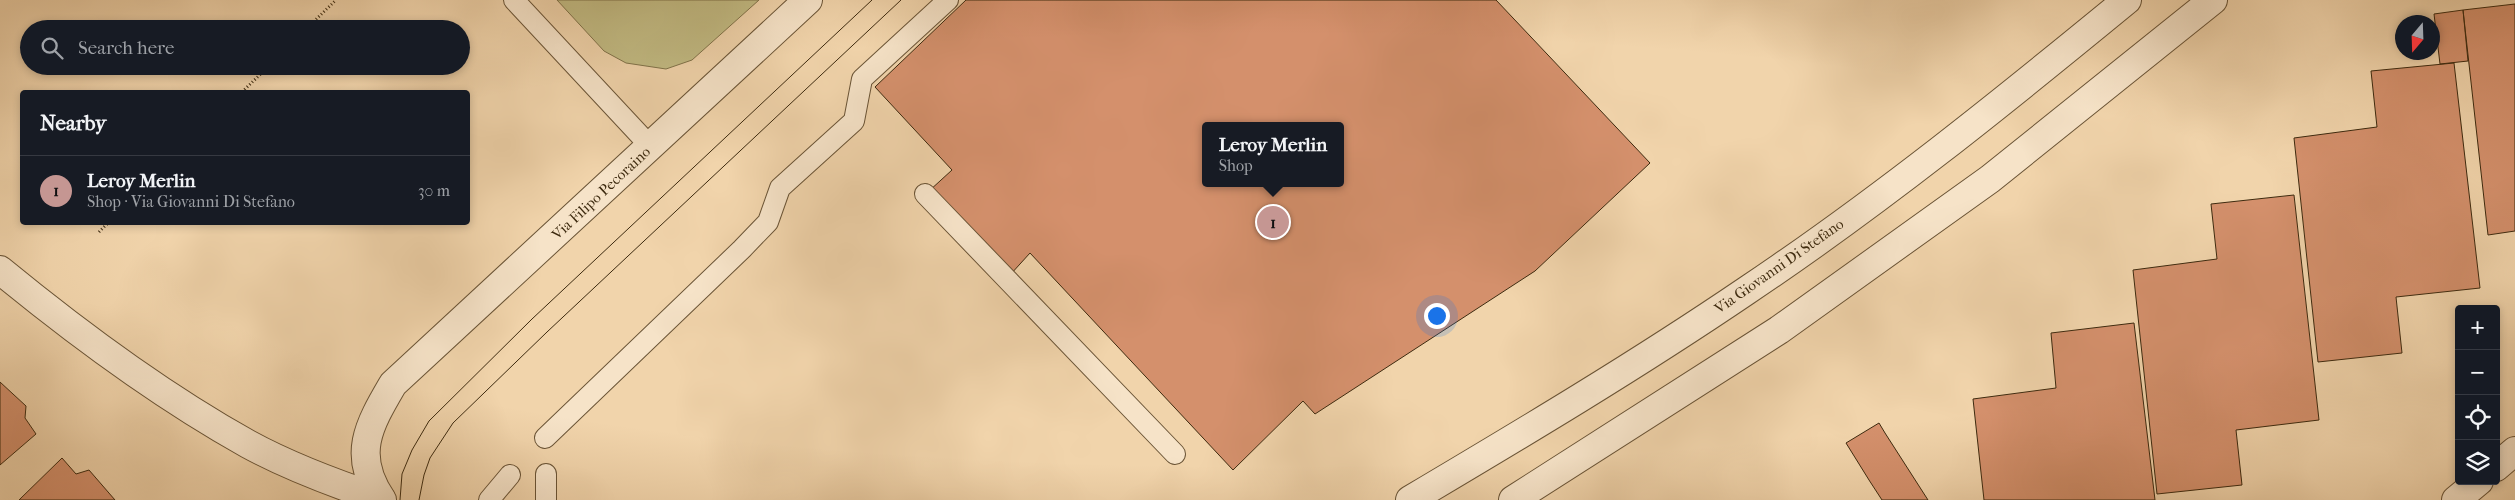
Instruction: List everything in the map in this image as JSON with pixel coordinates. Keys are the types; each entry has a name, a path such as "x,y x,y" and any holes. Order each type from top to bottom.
{"street":[{"name":"Via Filipo Pecoraino","path":"381,500 367,472 365,440 377,412 393,384 808,0"},
{"name":"Via Giovanni Di Stefano","path":"1410,500 1523,432 1746,291 1956,139 2127,0"},
{"path":"1513,500 1779,330 1990,179 2213,0"},
{"path":"0,270 65,324 133,372 236,437 311,474 381,500"},
{"path":"2500,463 2515,451"},
{"path":"2456,500 2474,485"}],"lane":[{"path":"514,0 651,147"},
{"path":"545,438 742,250 768,222 780,188 854,121 862,79 948,0"},
{"path":"924,194 1174,454"},
{"path":"546,474 546,500"},
{"path":"490,500 492,494 510,475"}],"path":[{"path":"315,20 336,0"},
{"path":"244,90 259,75"},
{"path":"99,232 106,225"}],"shaded area":[{"path":"557,0 759,0 692,60 666,69 626,63 604,51"}],"building":[{"path":"966,0 1496,0 1650,163 1535,271 1315,414 1303,401 1233,470 1030,253 1010,275 929,191 952,170 875,87"},
{"path":"2515,4 2515,231 2488,235 2463,10"},
{"path":"2463,10 2468,61 2440,64 2440,15 2434,14"},
{"path":"2454,63 2480,288 2396,297 2402,353 2318,362 2294,138 2377,127 2371,71"},
{"path":"2294,195 2319,420 2236,430 2242,485 2157,494 2133,270 2217,259 2211,204"},
{"path":"2134,323 2155,500 1984,500 1973,399 2056,388 2051,333"},
{"path":"0,382 26,406 25,418 36,434 0,465"},
{"path":"1879,423 1928,500 1882,500 1869,480 1846,443"},
{"path":"62,458 76,474 89,470 115,500 19,500"}],"tram line":[{"path":"400,500 402,474 412,450 429,421 532,319 872,0"},
{"path":"419,500 430,458 453,423 547,332 901,0"}],"place":[{"name":"Leroy Merlin","path":"1273,222"}]}
